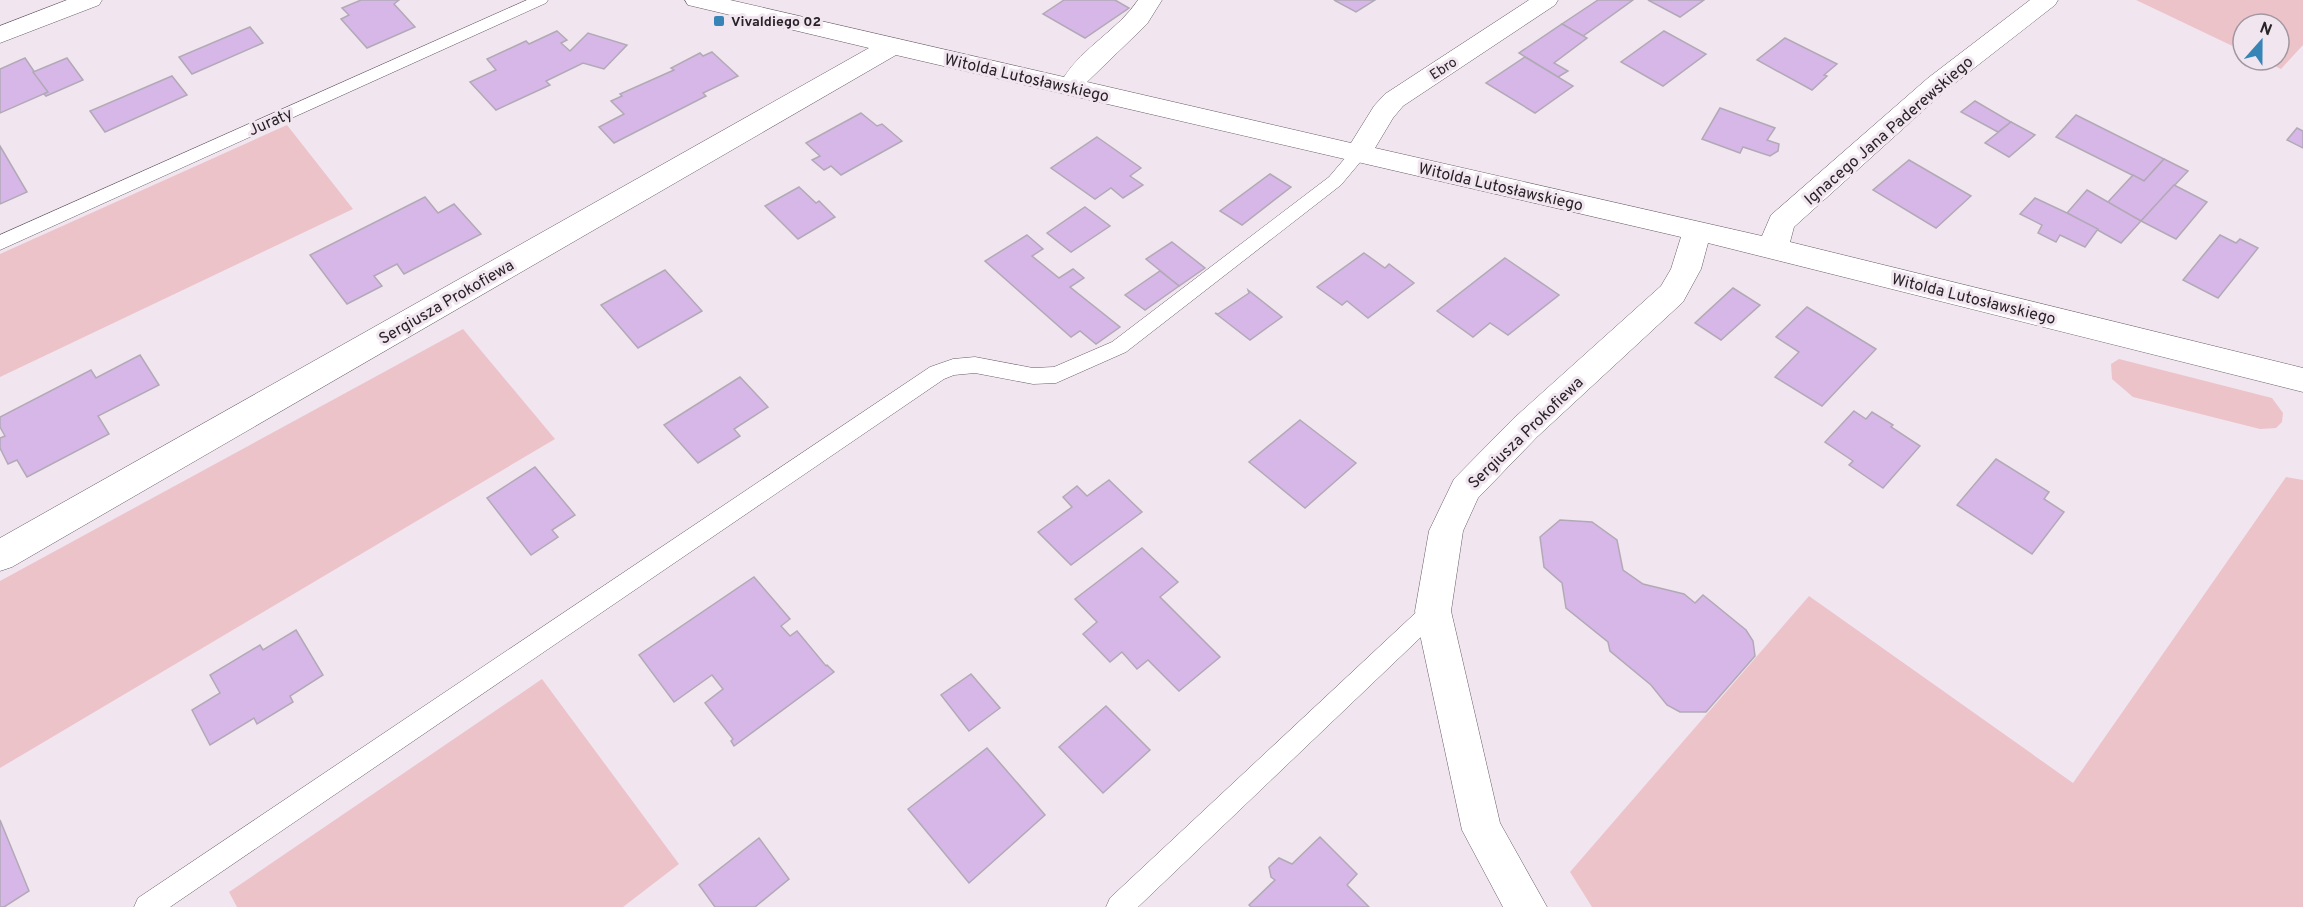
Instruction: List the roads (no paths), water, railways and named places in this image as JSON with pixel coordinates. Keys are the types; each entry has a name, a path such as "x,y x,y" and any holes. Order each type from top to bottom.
{"street":[{"path":"0,36 90,0"},
{"name":"Witolda Lutosławskiego","path":"697,0 1358,154 1698,230 2303,380"},
{"path":"1071,87 1081,71 1138,18 1150,0"},
{"name":"Ebro","path":"1358,154 1383,112 1394,100 1546,0"},
{"name":"Ignacego Jana Paderewskiego","path":"1773,249 1781,222 1937,84 2046,0"},
{"name":"Sergiusza Prokofiewa","path":"0,556 892,46"},
{"name":"Sergiusza Prokofiewa","path":"1526,907 1482,830 1433,611 1446,531 1466,489 1525,428 1672,294 1686,269 1698,230"}],"lane":[{"name":"Juraty","path":"0,243 540,0"},
{"path":"147,907 937,373 953,367 975,365 1033,376 1056,375 1119,348 1335,181 1358,154"},
{"path":"1119,907 1433,611"}],"place":[{"name":"Vivaldiego 02","path":"719,21"}]}
